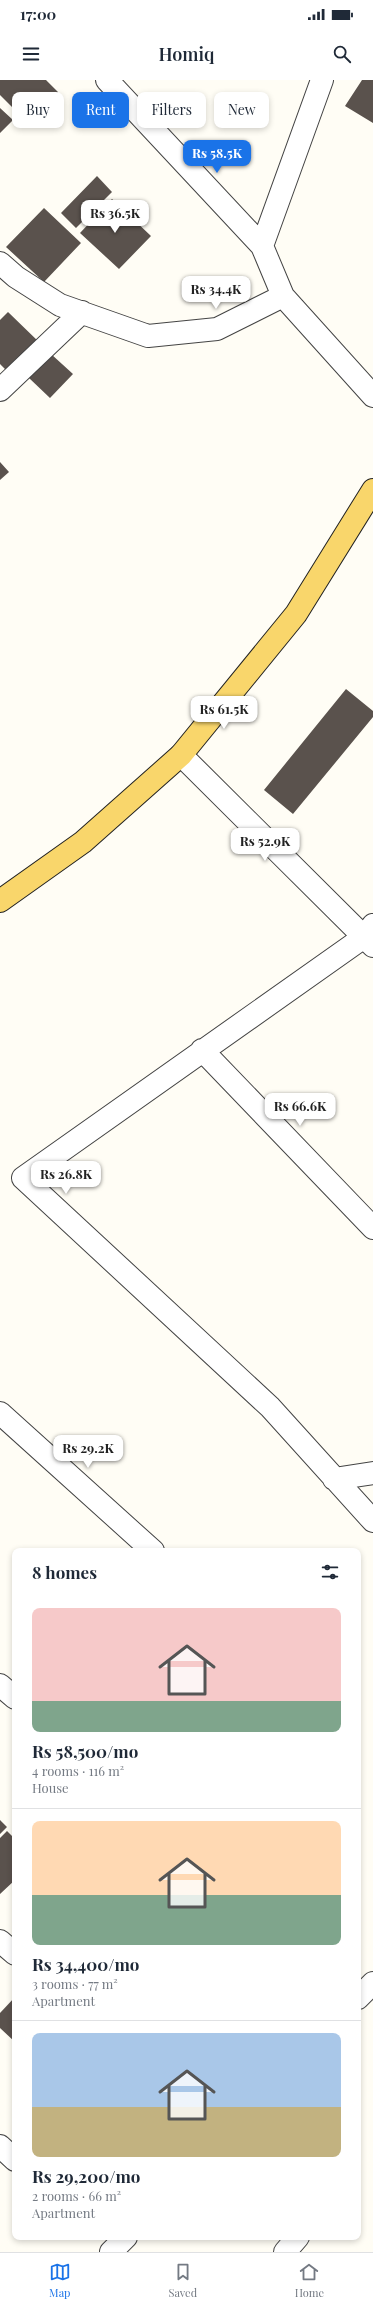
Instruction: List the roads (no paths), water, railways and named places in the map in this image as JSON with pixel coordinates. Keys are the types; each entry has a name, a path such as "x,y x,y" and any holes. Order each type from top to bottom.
{"main road":[{"path":"0,900 83,842 181,755 296,614 373,490"}],"street":[{"path":"107,80 262,246 283,296 373,396"},
{"path":"262,246 318,82"},
{"path":"0,263 16,277 60,305 148,336 217,329 283,296"},
{"path":"0,390 82,312"},
{"path":"181,755 370,936 202,1050 23,1178 270,1407 373,1521"},
{"path":"202,1050 373,1228"},
{"path":"0,1413 150,1548"},
{"path":"334,1479 373,1473"},
{"path":"0,1685 12,1695"},
{"path":"0,1941 12,1951"},
{"path":"361,1995 373,1983"},
{"path":"0,2146 12,2157"},
{"path":"112,2252 123,2240"},
{"path":"285,2252 295,2240"}]}
